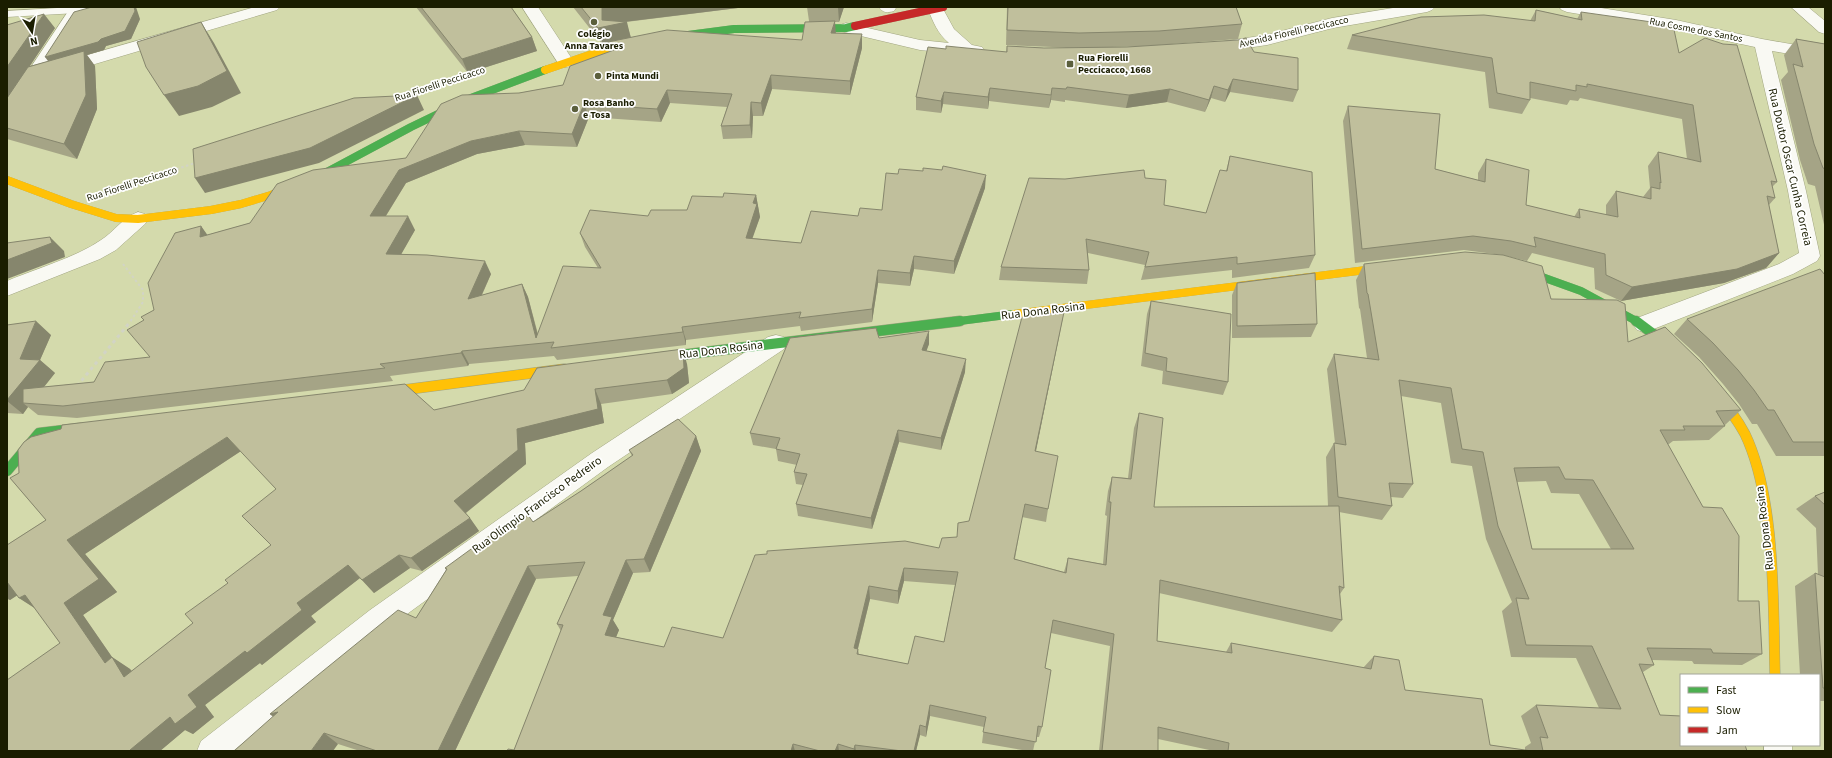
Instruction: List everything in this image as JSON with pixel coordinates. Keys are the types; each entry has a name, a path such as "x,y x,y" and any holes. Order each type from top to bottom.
{"street":[{"path":"34,76 143,46 272,7"},
{"path":"530,7 566,62"},
{"name":"Avenida Fiorelli Peccicacco","path":"1202,49 1234,46 1267,40 1332,23 1427,7"},
{"name":"Rua Cosme dos Santos","path":"1567,7 1676,25 1762,44 1825,55"},
{"path":"1799,7 1825,29"},
{"path":"7,116 78,8"},
{"path":"846,28 889,10 940,8 940,22 945,31 969,50"},
{"path":"789,27 829,19"},
{"path":"663,38 734,29 789,27 846,28 920,45 988,51"},
{"path":"7,180 71,204 116,218 138,219 211,210 271,195 320,176 411,127 471,98 566,62 601,51 650,41"},
{"name":"Rua Doutor Oscar Cunha Correia","path":"1644,324 1786,269 1810,256 1797,191 1762,44"},
{"path":"7,289 71,265 109,245 138,219"},
{"path":"1810,256 1821,272"},
{"path":"1506,264 1563,284 1644,324 1682,357"},
{"name":"Rua Dona Rosina","path":"644,359 1398,266"},
{"name":"Rua Olímpio Francisco Pedreiro","path":"211,751 344,645 398,605 600,460 776,343"},
{"path":"369,394 574,368"},
{"name":"Rua Dona Rosina","path":"1711,388 1736,418 1747,439 1764,497 1770,564 1775,674"},
{"path":"7,471 39,433 93,426"}],"lane":[{"path":"7,14 78,8"}],"path":[{"name":"Rua Fiorelli Peccicacco","path":"402,97 454,80"},
{"name":"Rua Fiorelli Peccicacco","path":"71,204 202,161"},
{"path":"74,389 130,322 143,302 143,290 109,245"}],"building":[{"path":"92,7 134,7 135,11 125,31 101,39 98,42 45,57 74,12"},
{"path":"421,7 511,7 532,37 462,59"},
{"path":"581,7 607,7 602,8 602,20 627,22 598,28"},
{"path":"1008,7 1236,7 1242,24 1159,31 1079,33 1007,30"},
{"path":"1536,10 1582,20 1581,12 1673,25 1679,53 1705,38 1723,44 1737,45 1777,182 1771,181 1775,198 1767,196 1779,253 1737,269 1632,287 1606,275 1605,254 1534,237 1536,247 1511,241 1473,236 1362,249 1348,106 1440,114 1435,169 1485,182 1486,159 1529,170 1526,205 1580,218 1579,209 1618,217 1616,191 1651,199 1651,187 1660,189 1660,182 1661,183 1658,152 1701,162 1693,105 1587,84 1587,87 1576,85 1576,91 1530,82 1530,100 1497,93 1492,58 1352,35 1421,17 1484,15 1535,21"},
{"path":"44,14 7,67 7,25"},
{"path":"835,21 831,33 862,34 850,81 771,75 761,103 751,102 750,125 721,126 732,94 667,90 657,109 584,104 572,134 519,131 471,141 399,170 370,216 408,216 386,254 427,255 485,261 468,299 522,284 536,338 563,266 601,268 580,233 590,210 648,216 651,210 687,210 692,196 723,197 724,193 756,195 753,203 757,204 746,238 801,243 811,211 858,216 860,208 882,210 886,173 898,174 899,169 923,171 923,168 942,170 943,166 986,175 954,261 914,256 910,273 878,270 872,309 799,318 801,312 682,327 683,332 551,348 554,342 462,351 461,353 380,364 385,368 63,406 23,403 23,389 94,382 105,362 150,357 127,330 144,320 141,317 154,310 148,283 175,233 201,226 200,237 250,223 277,184 313,170 406,158 441,104 462,95 519,93 563,85 570,66 614,50 608,42 667,30 802,40 805,22"},
{"path":"201,22 227,71 198,86 164,95 146,67 137,42"},
{"path":"1246,38 1254,52 1298,58 1298,90 1233,79 1228,90 1214,86 1209,100 1170,89 1129,95 1067,87 1066,89 1052,88 1051,95 990,88 988,97 944,92 941,101 916,97 928,47 946,49 946,46 1007,52 1007,46 1044,48 1127,47 1238,40"},
{"path":"1796,39 1825,44 1825,169 1823,168 1814,144 1793,64 1803,67"},
{"path":"84,51 86,95 64,144 7,128 7,98 28,67"},
{"path":"417,95 310,148 195,178 193,149 354,98"},
{"path":"1230,156 1312,172 1315,255 1237,264 1237,257 1145,267 1149,252 1086,239 1089,270 1001,267 1029,178 1065,179 1144,170 1145,178 1166,180 1164,205 1206,213 1220,170 1227,171"},
{"path":"50,237 52,243 7,260 7,243"},
{"path":"1465,252 1503,255 1542,266 1551,299 1617,300 1625,304 1628,342 1665,327 1702,363 1741,410 1716,411 1725,426 1683,426 1685,430 1660,430 1703,507 1722,508 1739,536 1738,601 1759,601 1762,654 1713,653 1711,649 1647,648 1654,665 1639,664 1660,715 1680,716 1680,746 1745,746 1747,751 1543,751 1540,737 1548,738 1536,705 1621,709 1592,646 1526,645 1516,598 1529,599 1498,526 1483,452 1462,449 1451,388 1399,380 1413,484 1389,483 1392,506 1338,497 1334,443 1346,445 1334,354 1379,360 1367,293 1364,264","holes":["1559,467 1565,479 1593,480 1634,549 1532,549 1514,468"]},
{"path":"1820,269 1825,275 1825,442 1793,442 1774,410 1768,410 1738,370 1713,343 1687,319"},
{"path":"1315,273 1317,324 1237,326 1237,283"},
{"path":"1151,301 1231,314 1228,382 1166,371 1167,358 1145,353"},
{"path":"1064,312 1035,451 1058,456 1048,509 1025,504 1014,559 1066,573 1068,558 1106,565 1111,502 1109,502 1112,477 1131,479 1139,413 1163,418 1154,507 1339,506 1344,588 1339,586 1342,620 1160,580 1157,641 1232,653 1231,643 1371,669 1374,656 1399,660 1405,690 1482,699 1490,745 1532,751 1228,751 1229,743 1158,727 1158,751 1102,751 1114,634 1053,620 1045,668 1051,670 1042,727 1038,726 1036,742 983,732 986,717 930,705 926,727 920,725 914,751 902,751 855,745 854,749 838,744 835,751 820,751 793,744 791,751 507,751 508,749 514,750 563,625 557,624 585,562 528,566 438,751 377,751 324,733 311,751 234,751 278,712 270,714 398,610 416,618 447,569 445,568 489,536 491,539 528,515 533,522 633,455 629,450 678,419 696,436 644,559 626,560 603,615 612,617 605,635 664,647 672,627 723,638 755,555 767,554 767,551 905,541 939,548 942,538 957,537 958,523 969,521 1022,317","holes":["904,568 958,572 944,642 915,636 908,664 857,654 858,649 854,648 869,586 898,591"]},
{"path":"36,321 20,359 40,360 7,400 7,325"},
{"path":"876,328 879,338 929,331 922,350 966,359 941,438 898,430 871,518 796,504 807,474 794,472 800,454 776,449 780,438 750,433 790,338"},
{"path":"683,349 684,368 667,380 595,389 598,409 517,429 518,450 454,501 470,518 411,558 399,555 362,580 348,565 297,603 302,610 247,653 245,651 188,695 197,707 175,724 170,717 130,750 131,751 7,751 7,680 60,643 25,595 19,598 7,582 7,545 46,520 10,478 19,473 18,450 24,442 31,437 61,429 62,425 405,384 434,410 524,390 537,368","holes":["227,437 276,489 242,516 271,545 225,580 228,583 185,614 193,623 124,677 112,657 105,663 64,603 99,579 67,540"]},
{"path":"1825,492 1825,505 1815,496"},
{"path":"1815,573 1825,577 1825,688 1823,688"}],"traffic: fast":[{"path":"673,37 734,29 846,28 855,26"},
{"path":"325,173 411,127 471,98 545,70"},
{"path":"1517,268 1581,291 1621,311 1659,336 1676,351"},
{"path":"656,358 1014,314"},
{"path":"7,471 39,433 81,428"}],"traffic: slow":[{"path":"545,70 601,51 639,43"},
{"path":"7,180 71,204 116,218 138,219 211,210 241,204 271,195 325,173"},
{"path":"1014,314 1390,267"},
{"path":"380,393 564,369"},
{"path":"1716,394 1733,415 1747,439 1756,466 1763,495 1770,556 1775,674"}],"traffic: jam":[{"path":"855,26 943,7"}],"place":[{"name":"Colégio Anna Tavares","path":"594,22"},
{"name":"Rua Fiorelli Peccicacco, 1668","path":"1070,64"},
{"name":"Pinta Mundi","path":"598,76"},
{"name":"Rosa Banho e Tosa","path":"575,109"}]}
